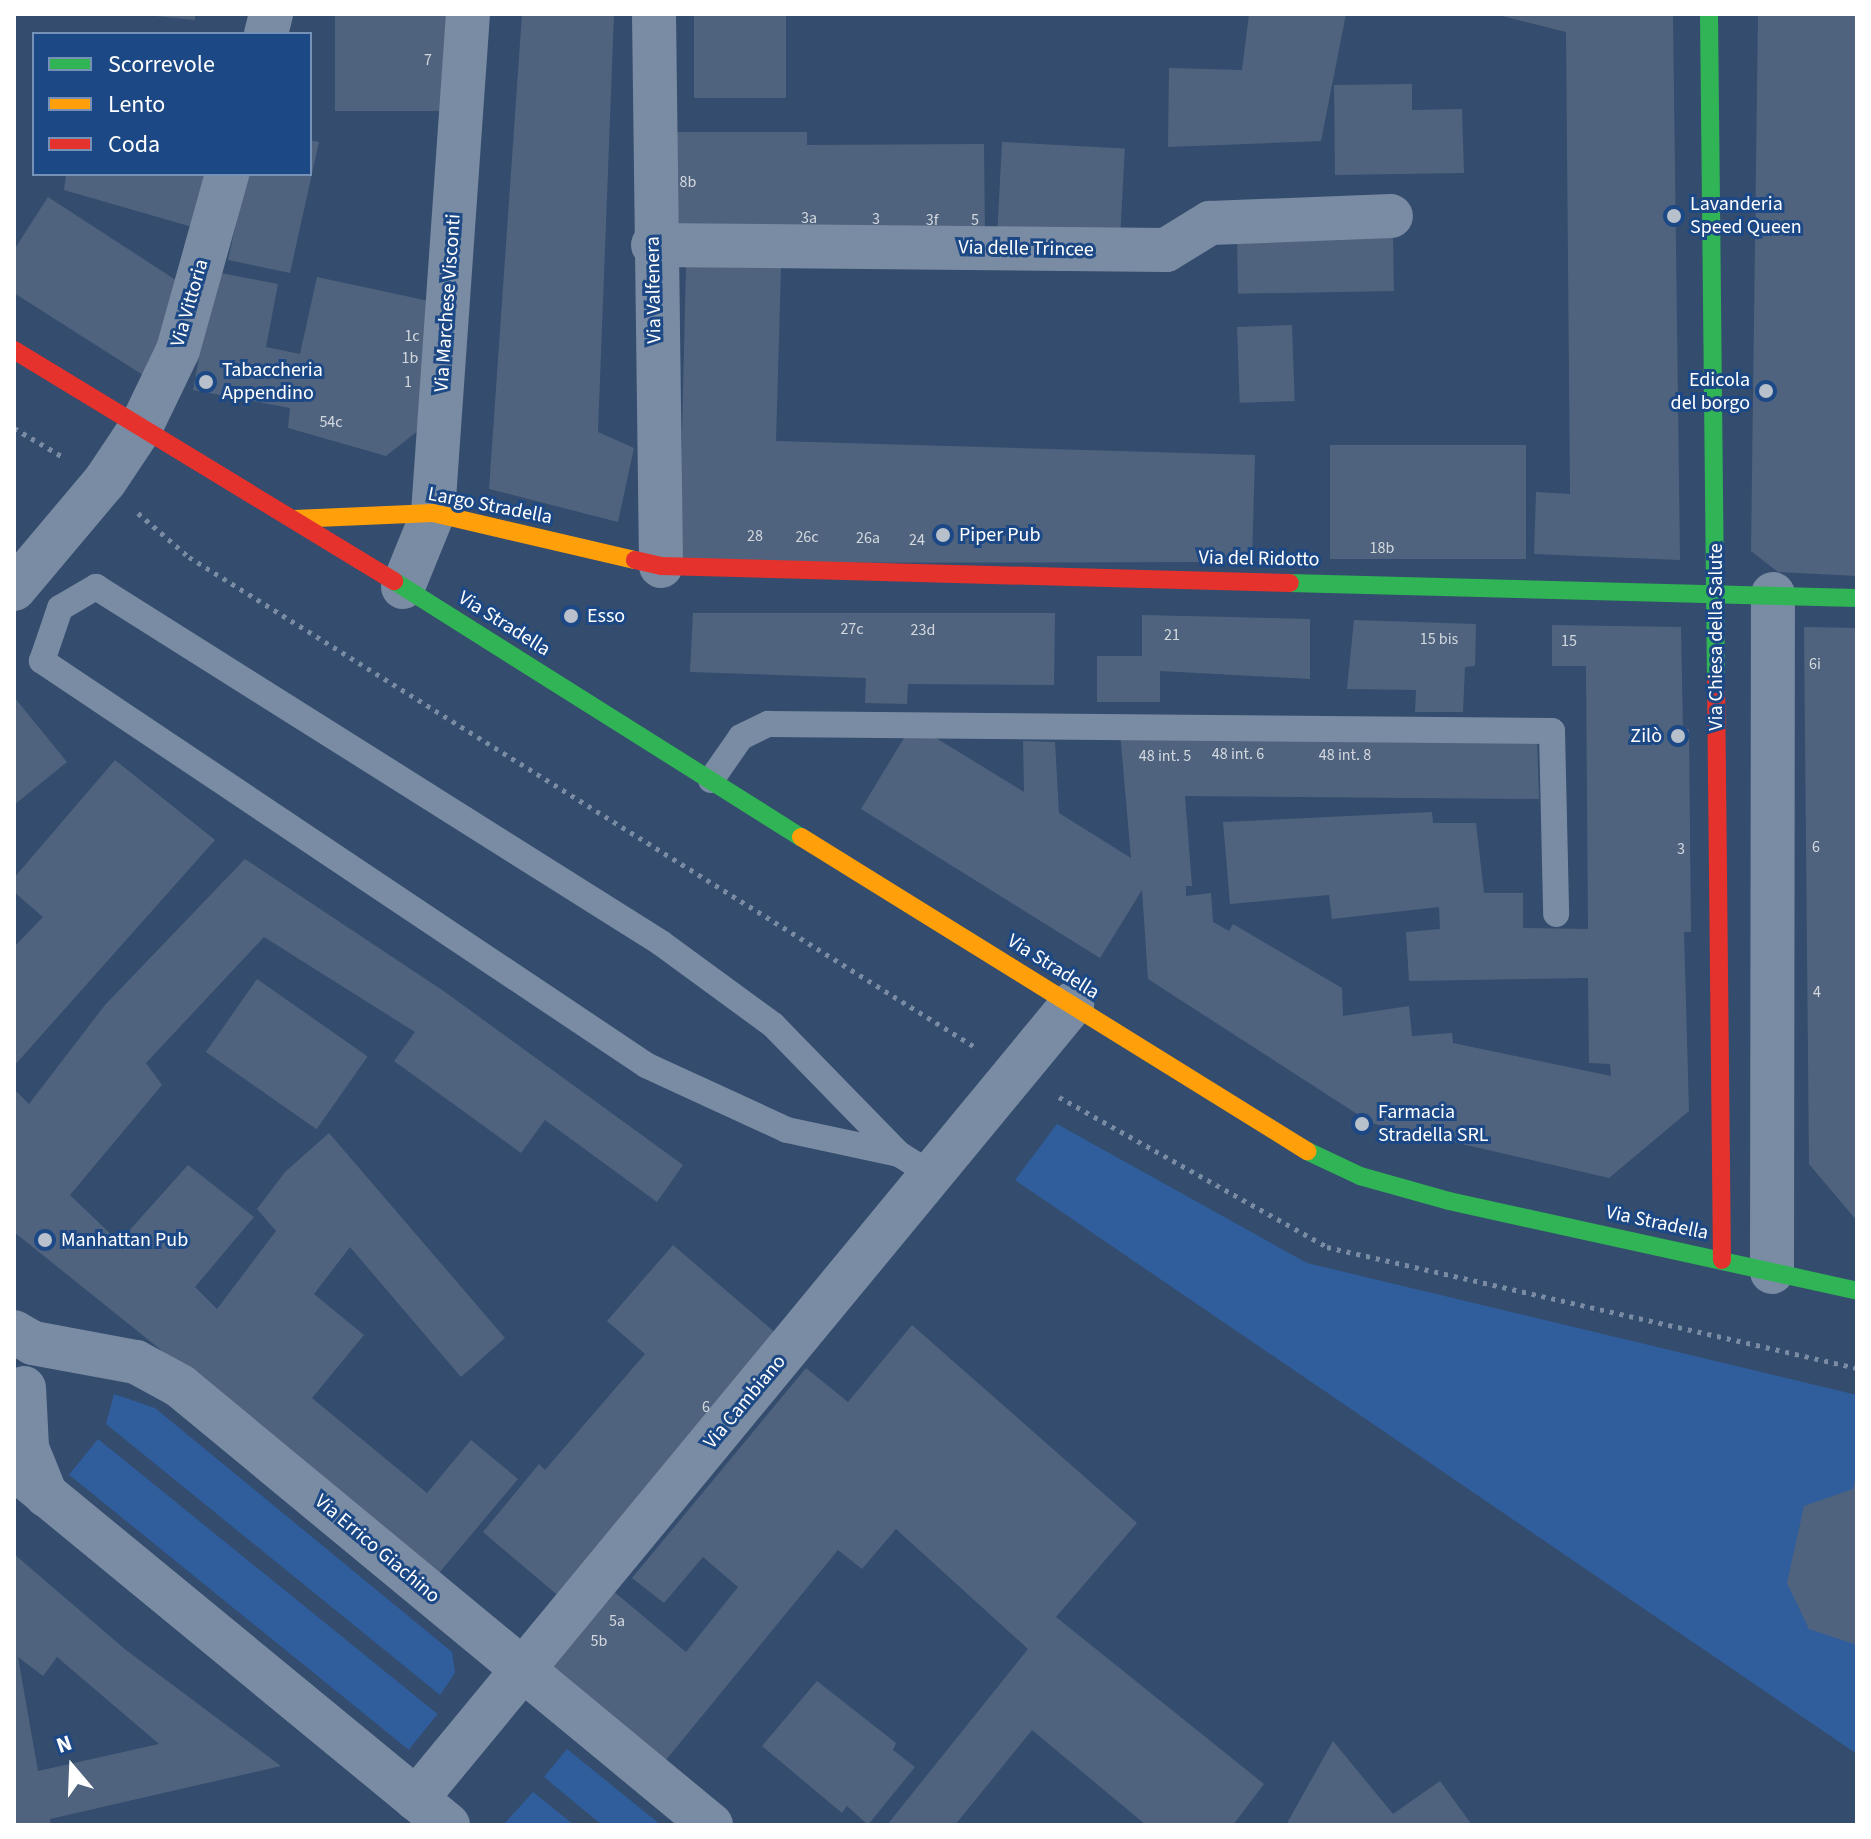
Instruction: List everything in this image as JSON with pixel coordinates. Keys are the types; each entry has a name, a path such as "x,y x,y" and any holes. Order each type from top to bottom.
{"street":[{"name":"Via Marchese Visconti","path":"403,587 433,513 468,14"},
{"name":"Via Valfenera","path":"654,14 653,245 661,566"},
{"name":"Via Chiesa della Salute","path":"1709,14 1722,1260"},
{"name":"Via Vittoria","path":"16,584 105,481 141,427 178,350 226,176"},
{"name":"Via delle Trincee","path":"653,245 1166,250 1210,223 1391,216"},
{"path":"14,350 294,519"},
{"name":"Largo Stradella","path":"294,519 433,513 661,566"},
{"name":"Via Stradella","path":"294,519 1072,1004 1276,1136 1360,1176 1857,1291"},
{"name":"Via del Ridotto","path":"661,566 1857,598"},
{"path":"1772,1272 1773,594"},
{"name":"Via Cambiano","path":"432,1812 523,1670 916,1164 1020,1075 1072,1004"},
{"name":"Via Errico Giachino","path":"14,1332 33,1343 136,1362 180,1386 711,1825"},
{"name":"Via Errico Giachino","path":"14,1332 28,1364 19,1397 27,1448 42,1490 58,1509"},
{"name":"Via Errico Giachino","path":"14,1468 58,1509 432,1812"}],"lane":[{"path":"16,584 60,608"},
{"path":"96,587 661,943 773,1025 916,1164 787,1130 646,1065 42,661 60,608 96,587"},
{"path":"711,780 741,737 768,724 1552,731 1556,914"}],"path":[{"path":"14,428 105,481 189,557 1020,1075 1327,1247 1857,1368"}],"shaded area":[{"path":"1057,1124 1307,1263 1857,1395 1857,1754 1015,1180"},
{"path":"114,1394 155,1408 452,1652 455,1673 440,1695 106,1424"},
{"path":"98,1439 438,1714 409,1750 69,1475"},
{"path":"567,1749 661,1825 602,1825 544,1777"},
{"path":"533,1792 574,1825 505,1823"}],"building":[{"path":"136,14 195,14 195,20"},
{"path":"335,14 453,14 453,111 335,111"},
{"path":"522,14 614,14 598,432 634,448 618,522 489,489"},
{"path":"694,14 786,14 786,98 694,98"},
{"path":"1249,14 1346,14 1321,141 1168,147 1169,68 1242,70"},
{"path":"1494,14 1673,14 1680,560 1534,554 1536,492 1570,494 1566,32"},
{"path":"1758,14 1857,14 1857,576 1778,572 1751,551"},
{"path":"1412,84 1412,110 1462,109 1464,173 1335,175 1334,85"},
{"path":"675,132 807,132 807,145 984,144 985,236 675,237"},
{"path":"312,140 319,142 312,174"},
{"path":"1002,142 1125,148 1120,246 997,240"},
{"path":"66,176 219,176 206,231 64,190"},
{"path":"247,176 311,176 290,273 228,260"},
{"path":"48,197 185,286 157,384 14,293 14,250"},
{"path":"1393,236 1394,291 1238,294 1237,239"},
{"path":"686,265 781,268 776,441 1255,455 1252,562 679,563"},
{"path":"215,272 278,284 266,347 300,354 317,277 438,303 419,430 386,456 288,428 290,408 193,390"},
{"path":"1292,325 1295,401 1240,403 1237,327"},
{"path":"1330,445 1526,445 1526,559 1330,559"},
{"path":"693,613 1055,613 1054,685 908,684 907,704 865,703 866,678 690,672"},
{"path":"1142,615 1310,619 1310,679 1160,671 1160,702 1097,702 1097,656 1142,656"},
{"path":"1354,620 1476,624 1475,666 1465,667 1463,712 1415,712 1416,690 1347,689"},
{"path":"1552,625 1681,627 1683,729 1689,729 1691,932 1684,932 1689,1111 1609,1178 1371,1123 1148,979 1142,890 1100,958 861,809 904,738 923,730 1024,792 1023,741 1055,742 1059,813 1131,858 1120,732 1537,737 1539,799 1185,796 1192,886 1186,886 1186,896 1211,893 1213,922 1229,931 1233,924 1342,988 1343,1016 1409,1006 1412,1036 1452,1033 1453,1043 1611,1076 1610,1064 1589,1063 1588,978 1409,981 1406,932 1440,929 1439,907 1332,919 1329,895 1230,904 1223,822 1432,812 1433,823 1476,823 1484,893 1523,893 1523,928 1588,929 1586,666 1552,666"},
{"path":"1804,627 1857,628 1857,1221 1809,1164"},
{"path":"14,697 67,762 14,805"},
{"path":"115,760 215,840 14,1066 14,947 43,917 14,892 14,878"},
{"path":"245,859 445,992 683,1165 657,1202 545,1120 521,1153 394,1061 415,1032 264,937 146,1063 162,1085 70,1195 119,1242 188,1165 254,1217 195,1287 217,1309 276,1231 257,1209 285,1172 329,1133 505,1338 461,1377 350,1247 314,1294 364,1335 312,1398 427,1493 471,1440 518,1479 439,1573 14,1232 14,1089 29,1104 105,1005"},
{"path":"257,979 368,1056 317,1129 206,1052"},
{"path":"673,1245 785,1341 562,1599 483,1532 539,1464 545,1470 645,1354 607,1321"},
{"path":"912,1325 1137,1523 1056,1617 1264,1784 1233,1825 1146,1825 1032,1730 955,1825 887,1825 1028,1649 896,1529 862,1569 838,1550 661,1766 545,1669 612,1590 686,1652 738,1587 703,1557 664,1603 632,1578 806,1368 848,1402"},
{"path":"1856,1476 1857,1645 1809,1629 1787,1583 1804,1506 1853,1489"},
{"path":"14,1554 126,1650 281,1766 50,1819 51,1825 14,1825","holes":["18,1657 43,1676 57,1657 159,1744 38,1771"]},
{"path":"817,1681 896,1743 893,1750 915,1767 868,1825 847,1806 842,1813 762,1746"},
{"path":"1333,1741 1393,1814 1440,1781 1472,1825 1286,1825"}],"traffic: fast":[{"path":"1709,14 1716,680"},
{"path":"394,581 801,837"},
{"path":"1290,583 1857,598"},
{"path":"1307,1151 1360,1176 1449,1201 1857,1291"}],"traffic: slow":[{"path":"294,519 433,513 635,560"},
{"path":"801,837 1307,1151"}],"traffic: jam":[{"path":"14,350 394,581"},
{"path":"635,560 661,566 1290,583"},
{"path":"1716,680 1722,1260"}],"place":[{"name":"Lavanderia Speed Queen","path":"1674,216"},
{"name":"Tabaccheria Appendino","path":"206,382"},
{"name":"Edicola del borgo","path":"1766,391"},
{"name":"Piper Pub","path":"943,535"},
{"name":"Esso","path":"571,616"},
{"name":"Zilò","path":"1678,736"},
{"name":"Farmacia Stradella SRL","path":"1362,1124"},
{"name":"Manhattan Pub","path":"45,1240"}]}
